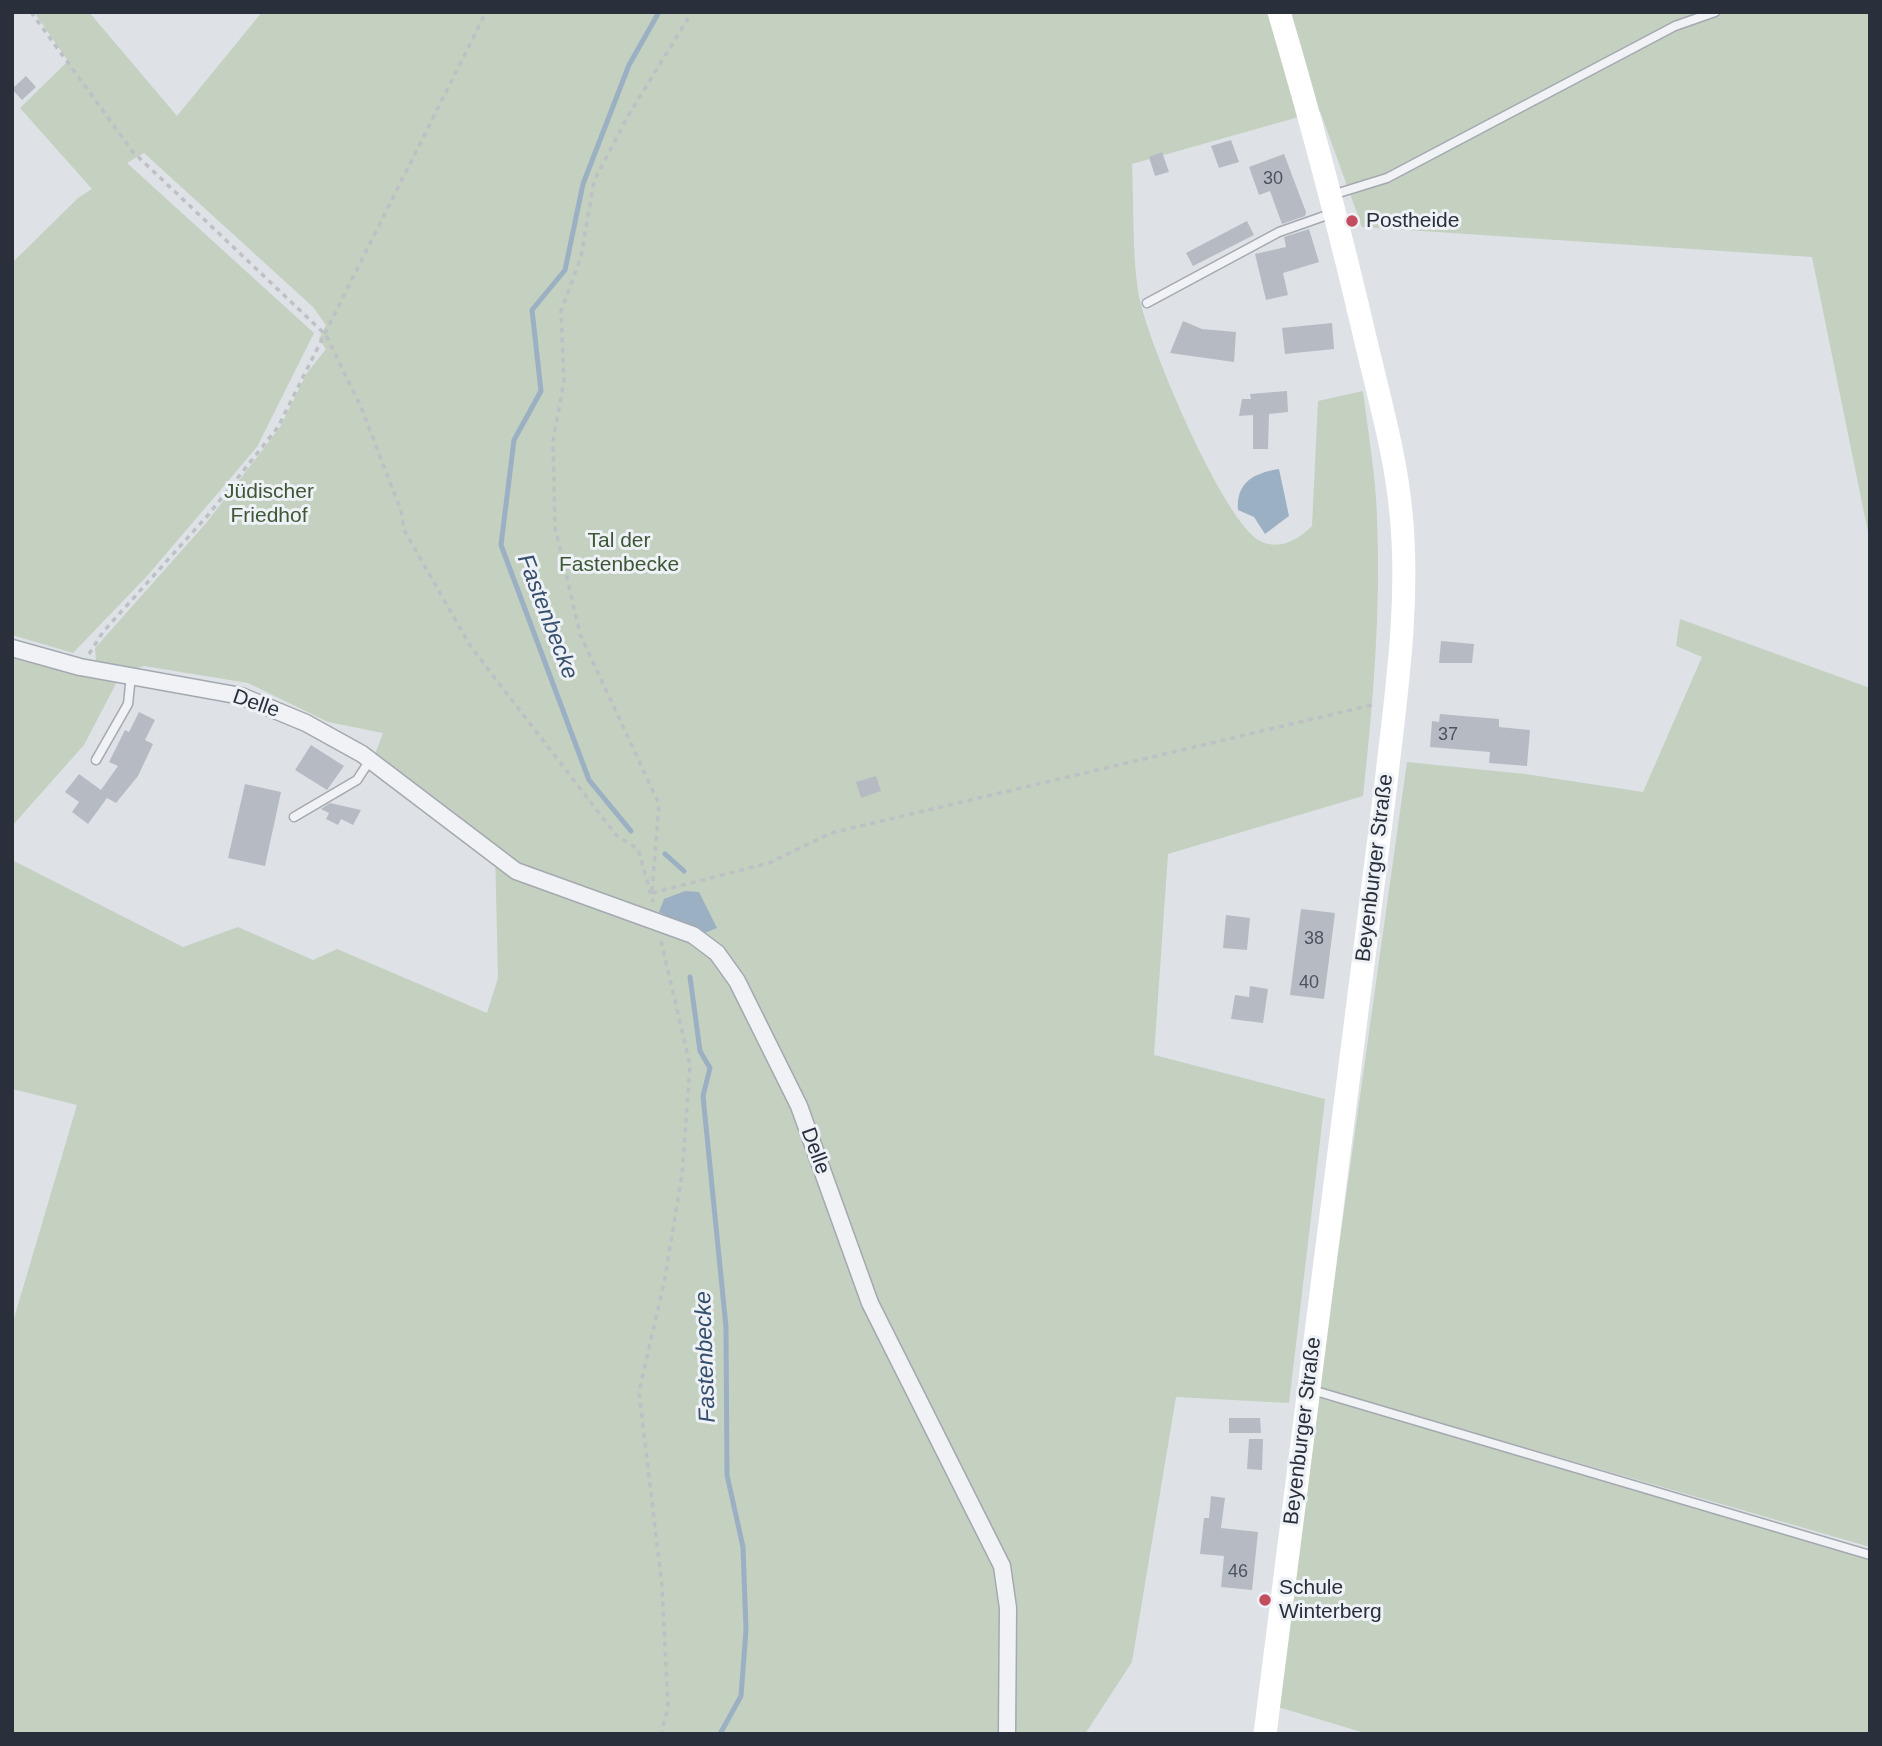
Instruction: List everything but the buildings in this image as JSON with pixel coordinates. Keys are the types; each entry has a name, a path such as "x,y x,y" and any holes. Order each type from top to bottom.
{"main road":[{"name":"Beyenburger Straße","path":"1265,1734 1396,699 1404,583 1401,512 1388,437 1334,204 1279,12"}],"street":[{"name":"Delle","path":"12,648 80,667 241,695 306,723 370,760 516,871 560,889 656,919 694,934 717,953 737,981 799,1106 870,1303 989,1535 1002,1566 1008,1608 1007,1734"}],"lane":[{"path":"1147,303 1675,26 1715,12"},
{"path":"96,760 128,704 131,676"},
{"path":"294,817 356,780 370,760"},
{"path":"1309,1389 1870,1555"}],"path":[{"path":"30,12 133,152 326,335 361,407 401,511 404,530 471,647 616,835 638,849 652,893 690,1065 682,1175 665,1278 639,1392 662,1586 668,1707 661,1734"},
{"path":"80,667 103,632 209,514 278,427 486,12"},
{"path":"652,893 659,804 580,634 555,527 552,441 564,381 561,311 581,257 594,181 628,116 692,12"},
{"path":"652,893 769,863 831,833 1396,699"}],"green space":[{"path":"34,12 89,12 177,116 262,12 1870,12 1870,542 1812,257 1362,227 1320,111 1132,164 1136,275 1143,314 1169,384 1207,465 1244,527 1260,541 1275,545 1289,542 1312,526 1318,401 1363,391 1376,502 1377,623 1363,796 1168,854 1154,1055 1325,1099 1289,1403 1176,1397 1132,1662 1085,1734 12,1734 12,1325 77,1105 12,1089 12,860 183,947 238,927 313,960 337,949 487,1013 498,978 495,850 374,757 383,733 328,722 248,683 144,666 135,669 96,662 95,648 207,522 280,427 307,373 326,349 319,339 326,325 313,307 144,153 127,163 314,333 257,447 148,575 73,653 12,635 12,263 78,198 92,189 20,108 68,61"},
{"path":"1680,619 1870,688 1870,1547 1319,1388 1407,762 1525,774 1643,792 1702,657 1676,646"},
{"path":"12,648 121,674 84,745 12,826"},
{"path":"1315,1396 1870,1558 1870,1734 1368,1734 1278,1707"}],"water":[{"path":"1279,469 1289,516 1265,534 1254,517 1238,510 1238,500 1248,480"},
{"path":"685,891 699,892 717,928 702,934 659,912 664,899"}],"waterway":[{"name":"Fastenbecke","path":"631,831 589,780 501,545 514,440 541,391 532,310 565,270 583,184 629,65 659,12"},
{"name":"Fastenbecke","path":"665,854 684,871"},
{"name":"Fastenbecke","path":"690,977 700,1051 710,1068 703,1096 726,1327 727,1475 743,1547 746,1630 741,1696 720,1734"}],"place":[{"name":"Postheide","path":"1352,221"},
{"name":"Schule Winterberg","path":"1265,1600"}],"park label":[{"name":"Jüdischer Friedhof","path":"269,504"},
{"name":"Tal der Fastenbecke","path":"619,553"}]}
